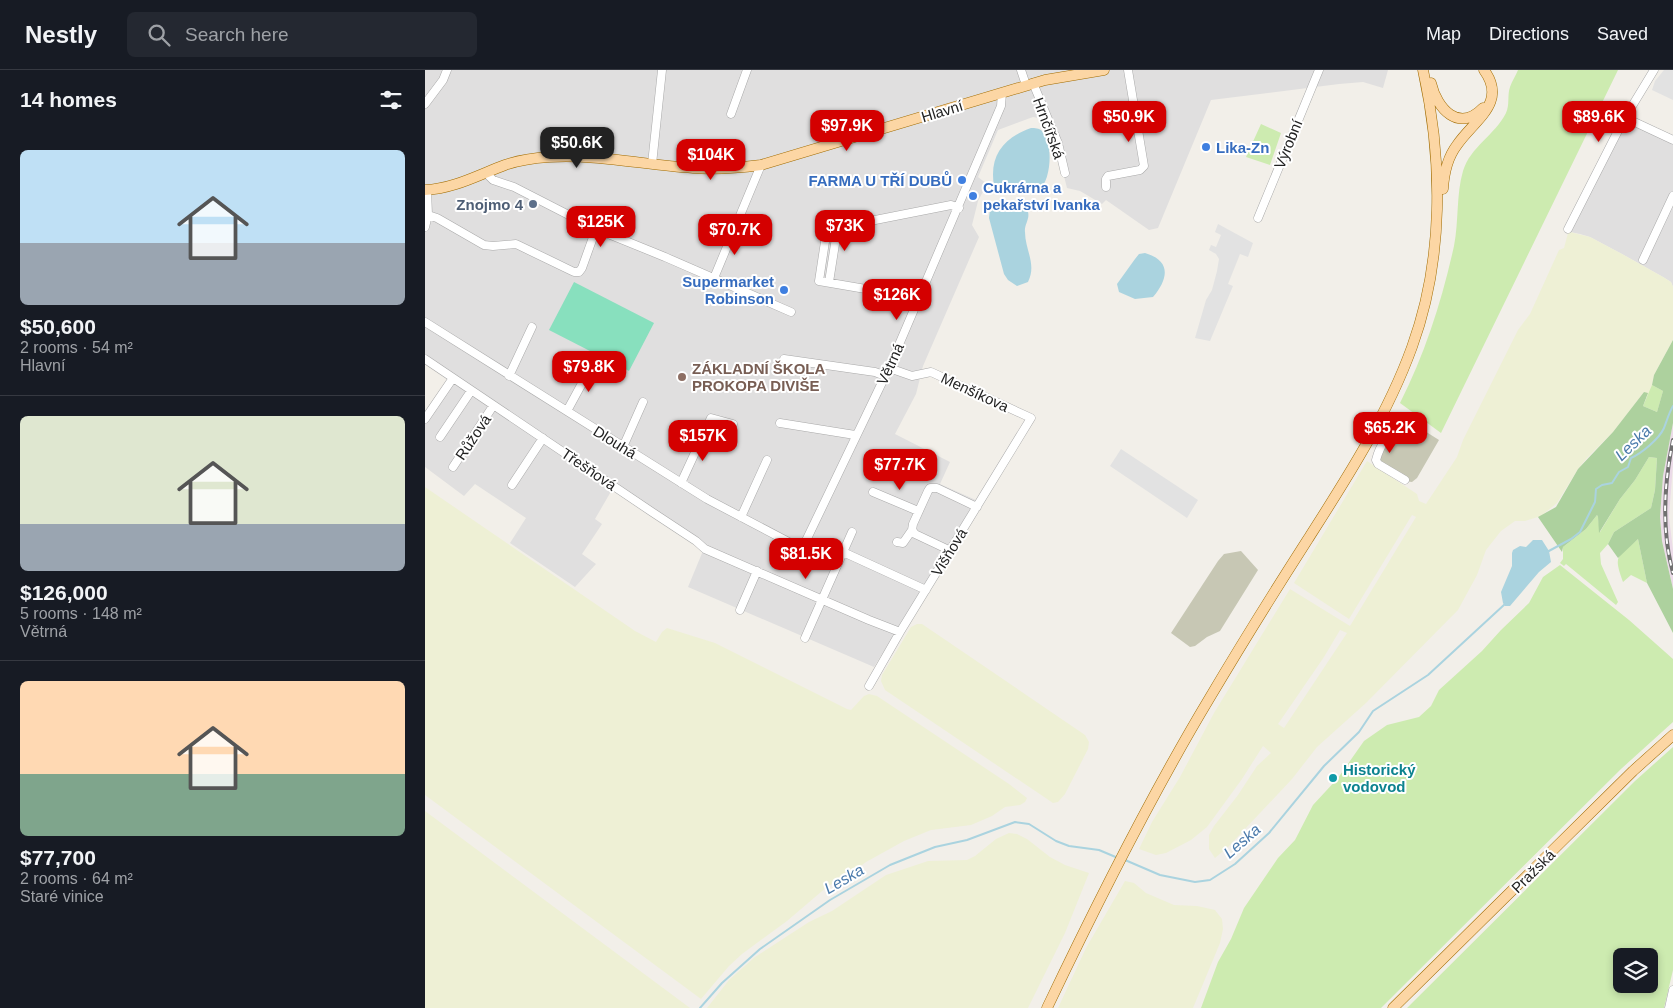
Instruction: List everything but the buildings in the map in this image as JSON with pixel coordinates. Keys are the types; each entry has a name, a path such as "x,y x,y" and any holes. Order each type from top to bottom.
{"main road":[{"name":"Hlavní","path":"426,190 449,186 524,160 571,156 694,168 726,169 761,165 1029,84 1103,70"},
{"path":"1047,1008 1124,850 1208,701 1373,433 1396,387 1413,345 1428,288 1437,208 1437,168 1433,126 1423,70"},
{"path":"1428,70 1434,94 1441,107 1450,115 1464,118 1478,113 1487,100 1487,83 1479,70"},
{"path":"1433,256 1441,232 1444,179 1449,157 1457,144 1488,108 1492,100 1491,84 1484,70"},
{"name":"Pražská","path":"1393,1008 1633,771 1673,735"}],"street":[{"path":"425,104 443,80 447,70"},
{"path":"652,164 662,70"},
{"path":"731,114 747,70"},
{"name":"Hrnčířská","path":"1021,70 1058,143 1065,173"},
{"path":"1106,187 1108,176 1140,170 1144,166 1128,70"},
{"name":"Výrobní","path":"1258,218 1319,70"},
{"path":"1568,229 1595,174 1654,70"},
{"name":"Větrná","path":"802,549 855,435 889,368 1001,106 1002,93"},
{"path":"1626,118 1673,140"},
{"path":"713,278 761,165"},
{"path":"486,173 493,180 514,187 596,228 791,312"},
{"path":"425,227 428,215 426,190"},
{"path":"1643,260 1673,196"},
{"path":"919,298 819,280 828,222 839,219 865,222 951,205 959,208"},
{"path":"428,215 437,218 485,245 516,244 574,272 579,272 582,268 596,228"},
{"name":"Dlouhá","path":"425,322 681,483 741,517 837,565"},
{"path":"509,376 532,327"},
{"name":"Třešňová","path":"425,359 705,548 900,632"},
{"path":"783,359 875,372 885,376"},
{"path":"567,411 592,365"},
{"name":"Menšíkova","path":"889,368 911,376 931,372 1031,418"},
{"path":"425,419 453,378"},
{"path":"440,437 471,391"},
{"path":"623,447 643,402"},
{"name":"Růžová","path":"453,467 493,406"},
{"path":"681,483 711,418 733,424"},
{"name":"Višňová","path":"869,686 1031,418"},
{"path":"780,423 855,435"},
{"path":"1399,423 1387,436 1376,460 1378,464 1405,480"},
{"path":"511,485 543,438"},
{"path":"741,517 767,460"},
{"path":"897,542 903,543 912,530 917,511 927,491 934,487 977,506"},
{"path":"873,492 917,511"},
{"path":"912,530 915,534 951,551"},
{"path":"805,638 852,532"},
{"path":"843,552 926,590"},
{"path":"740,610 757,571"},
{"path":"1669,1008 1673,990"}],"shaded area":[{"path":"425,70 1388,70 1383,88 1363,82 1211,100 1158,228 1149,230 1106,200 1102,204 1080,191 1067,188 1048,120 1033,117 998,130 978,177 987,184 978,201 972,225 979,237 923,366 916,394 895,434 950,462 940,484 978,501 874,667 688,587 705,546 613,488 595,519 602,524 582,554 596,564 575,587 510,543 526,518 475,484 464,496 425,467 425,423 455,375 425,354"},
{"path":"1664,70 1673,70 1673,100 1652,90 1655,81"},
{"path":"1623,114 1673,135 1673,287 1671,282 1622,254 1590,237 1570,232"},
{"path":"1218,224 1253,243 1248,257 1240,254 1228,284 1233,286 1210,341 1195,338 1217,271 1219,259 1216,254 1209,250 1211,245 1216,247 1221,235 1215,232"},
{"path":"1568,233 1590,237 1671,282 1673,287 1673,340 1654,375 1652,385 1663,391 1657,412 1644,392 1613,432 1578,469 1557,503 1541,516 1525,521 1515,521 1501,531 1486,550 1477,575 1458,610 1366,703 1317,747 1292,779 1228,847 1215,858 1209,849 1209,835 1257,766 1271,753 1263,746 1207,827 1191,840 1166,853 1156,855 1139,849 1152,822 1180,777 1214,713 1290,589 1350,626 1416,517 1412,515 1349,619 1294,583 1367,461 1417,494 1419,501 1426,504 1457,457 1463,440 1518,330 1530,314 1559,250 1564,248","holes":["1340,630 1347,633 1284,728 1278,724 1324,657"]},
{"path":"1401,416 1439,440 1417,478 1412,482 1404,481 1375,464 1375,453 1391,425"},
{"path":"1673,423 1673,464 1669,517 1673,550 1673,589 1662,541 1660,517 1663,476"},
{"path":"1121,449 1198,500 1187,518 1110,466"},
{"path":"425,487 635,631 656,642 667,628 715,643 847,709 851,710 864,696 869,694 877,696 1009,784 1027,798 1025,802 1020,805 1005,807 992,816 971,825 931,830 904,841 866,862 850,874 828,886 787,921 742,954 729,966 701,999 425,795"},
{"path":"1241,551 1258,570 1220,631 1190,647 1171,633 1218,561 1224,554"},
{"path":"922,624 1085,735 1089,742 1088,749 1065,794 1058,802 1053,803 885,690 881,681 882,675 911,627"},
{"path":"425,811 690,1008 425,1008"},
{"path":"1009,833 1017,834 1027,839 1050,857 1065,865 1089,873 1065,933 1028,1008 707,1008 729,980 755,957 809,922 832,911 886,875 928,861 967,860 996,839"},
{"path":"1125,881 1134,883 1146,893 1174,905 1197,906 1215,910 1222,919 1223,929 1220,943 1193,1008 1058,1008 1086,948"}],"green space":[{"path":"1518,70 1618,70 1441,433 1400,403 1425,346 1444,286 1454,246 1459,189 1463,171 1471,155 1496,128 1506,113 1510,87"},
{"path":"1261,124 1281,133 1270,165 1246,157"},
{"path":"574,282 654,323 629,371 549,330"},
{"path":"1673,340 1673,423 1663,476 1660,517 1662,541 1673,589 1673,633 1647,583 1638,539 1618,558 1608,544 1614,532 1651,508 1655,490 1657,458 1649,457 1599,533 1597,515 1586,529 1563,547 1562,552 1538,517 1556,507 1578,469 1613,432 1644,392 1648,393 1643,406 1657,412 1663,391 1652,385 1654,375"},
{"path":"1652,385 1663,391 1657,412 1643,406"},
{"path":"1649,457 1657,458 1655,490 1651,508 1614,532 1608,544 1600,553 1601,564 1618,602 1616,605 1566,564 1564,566 1560,563 1563,559 1563,547 1586,529 1597,515 1600,532"},
{"path":"1638,539 1647,583 1631,575 1623,582 1618,566 1619,557"},
{"path":"1560,565 1629,620 1673,659 1673,722 1621,769 1381,1008 1201,1008 1218,962 1231,939 1244,908 1278,858 1295,840 1313,805 1338,778 1364,741 1387,725 1419,717 1431,706 1439,690 1482,651 1529,603 1543,577"},
{"path":"1673,747 1673,970 1664,1008 1407,1008 1635,781"}],"water":[{"path":"1031,128 1042,131 1048,144 1048,171 1043,185 1039,190 994,186 994,166 1000,150 1013,137"},
{"path":"1000,200 1020,204 1028,212 1025,239 1031,269 1028,282 1017,286 1008,280 1004,274 989,218 990,208"},
{"path":"1145,253 1154,256 1160,261 1165,271 1164,277 1162,284 1153,297 1135,299 1119,292 1117,284 1139,254"},
{"path":"1533,540 1542,540 1549,551 1551,562 1539,572 1510,606 1505,606 1501,592 1512,566 1513,550 1520,546 1526,547"}],"waterway":[{"name":"Leska","path":"1547,552 1580,532 1595,502 1596,489 1602,485 1612,483 1619,472 1628,467 1631,458 1654,441 1662,432 1673,406"},
{"name":"Leska","path":"1125,860 1160,875 1195,882 1210,880 1235,864 1269,833 1324,766 1359,732 1373,711 1428,675 1505,604"},
{"name":"Leska","path":"700,1008 722,983 760,949 830,900 890,865 935,847 967,840 1015,822 1029,824 1056,841 1069,846 1099,850 1118,858"}],"railway":[{"path":"1673,440 1665,506 1667,540 1673,573"}],"place":[{"name":"Lika-Zn","path":"1206,147"},
{"name":"FARMA U TŘÍ DUBŮ","path":"962,180"},
{"name":"Cukrárna a pekařství Ivanka","path":"973,196"},
{"name":"Znojmo 4","path":"533,204"},
{"name":"Supermarket Robinson","path":"784,290"},
{"name":"ZÁKLADNÍ ŠKOLA PROKOPA DIVIŠE","path":"682,377"},
{"name":"Historický vodovod","path":"1333,778"}]}
